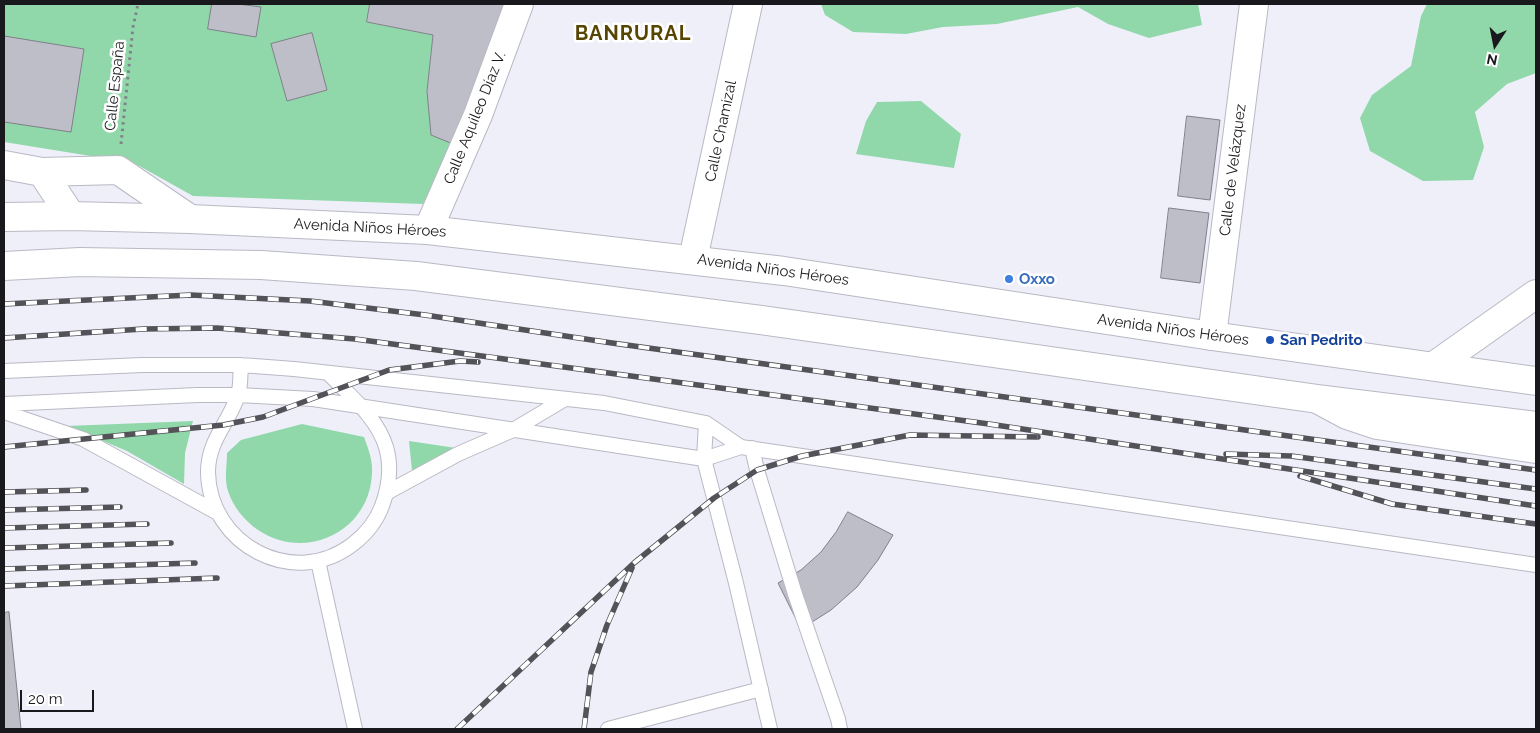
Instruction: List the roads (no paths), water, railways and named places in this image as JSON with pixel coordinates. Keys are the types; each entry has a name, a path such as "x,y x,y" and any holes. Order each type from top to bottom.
{"main road":[{"name":"Calle Aquileo Díaz V.","path":"428,230 478,116 520,4"},
{"name":"Calle Chamizal","path":"693,259 748,4"},
{"name":"Calle de Velázquez","path":"1212,336 1254,4"},
{"path":"4,165 42,172 118,170 190,219"},
{"path":"42,172 71,216"},
{"name":"Avenida Niños Héroes","path":"4,217 71,216 190,219 428,230 693,259 784,271 1212,336 1536,381"},
{"path":"4,266 80,262 261,265 416,276 761,320 1318,399 1536,426"},
{"path":"1434,366 1536,294"},
{"path":"1318,399 1347,415 1377,426 1536,449"}],"lane":[{"path":"4,371 142,365 241,365 604,403 706,423 746,447 1536,565"},
{"path":"241,365 238,395 214,440 210,456 208,472 211,495 218,513 229,530 242,542 259,553 278,560 298,563 318,561 346,550 365,535 379,515 388,492 389,466 386,446 373,421 328,373"},
{"path":"4,404 197,395 313,399 360,408 704,458 746,447"},
{"path":"388,492 458,454 513,430 565,399"},
{"path":"4,412 83,439 218,513"},
{"path":"706,423 704,458 736,583 770,729"},
{"path":"746,447 757,470 792,585 838,718 840,729"},
{"path":"318,561 355,729"},
{"path":"608,729 761,689"}],"railway":[{"path":"4,304 191,295 310,301 425,315 612,343 1536,470"},
{"path":"4,338 143,329 217,328 355,339 989,424 1536,506"},
{"path":"4,447 223,425 263,417 389,370 460,361 478,362"},
{"path":"457,729 634,563 714,498 757,470 802,456 910,435 1038,437"},
{"path":"1226,454 1291,456 1536,489"},
{"path":"1300,476 1392,504 1536,524"},
{"path":"4,492 86,490"},
{"path":"4,510 120,507"},
{"path":"4,528 147,524"},
{"path":"4,548 171,543"},
{"path":"4,569 195,563"},
{"path":"584,729 591,672 607,625 632,568"},
{"path":"4,586 217,578"}],"place":[{"name":"Oxxo","path":"1009,279"},
{"name":"San Pedrito","path":"1270,340"}],"district":[{"name":"BANRURAL","path":"633,34"}]}
